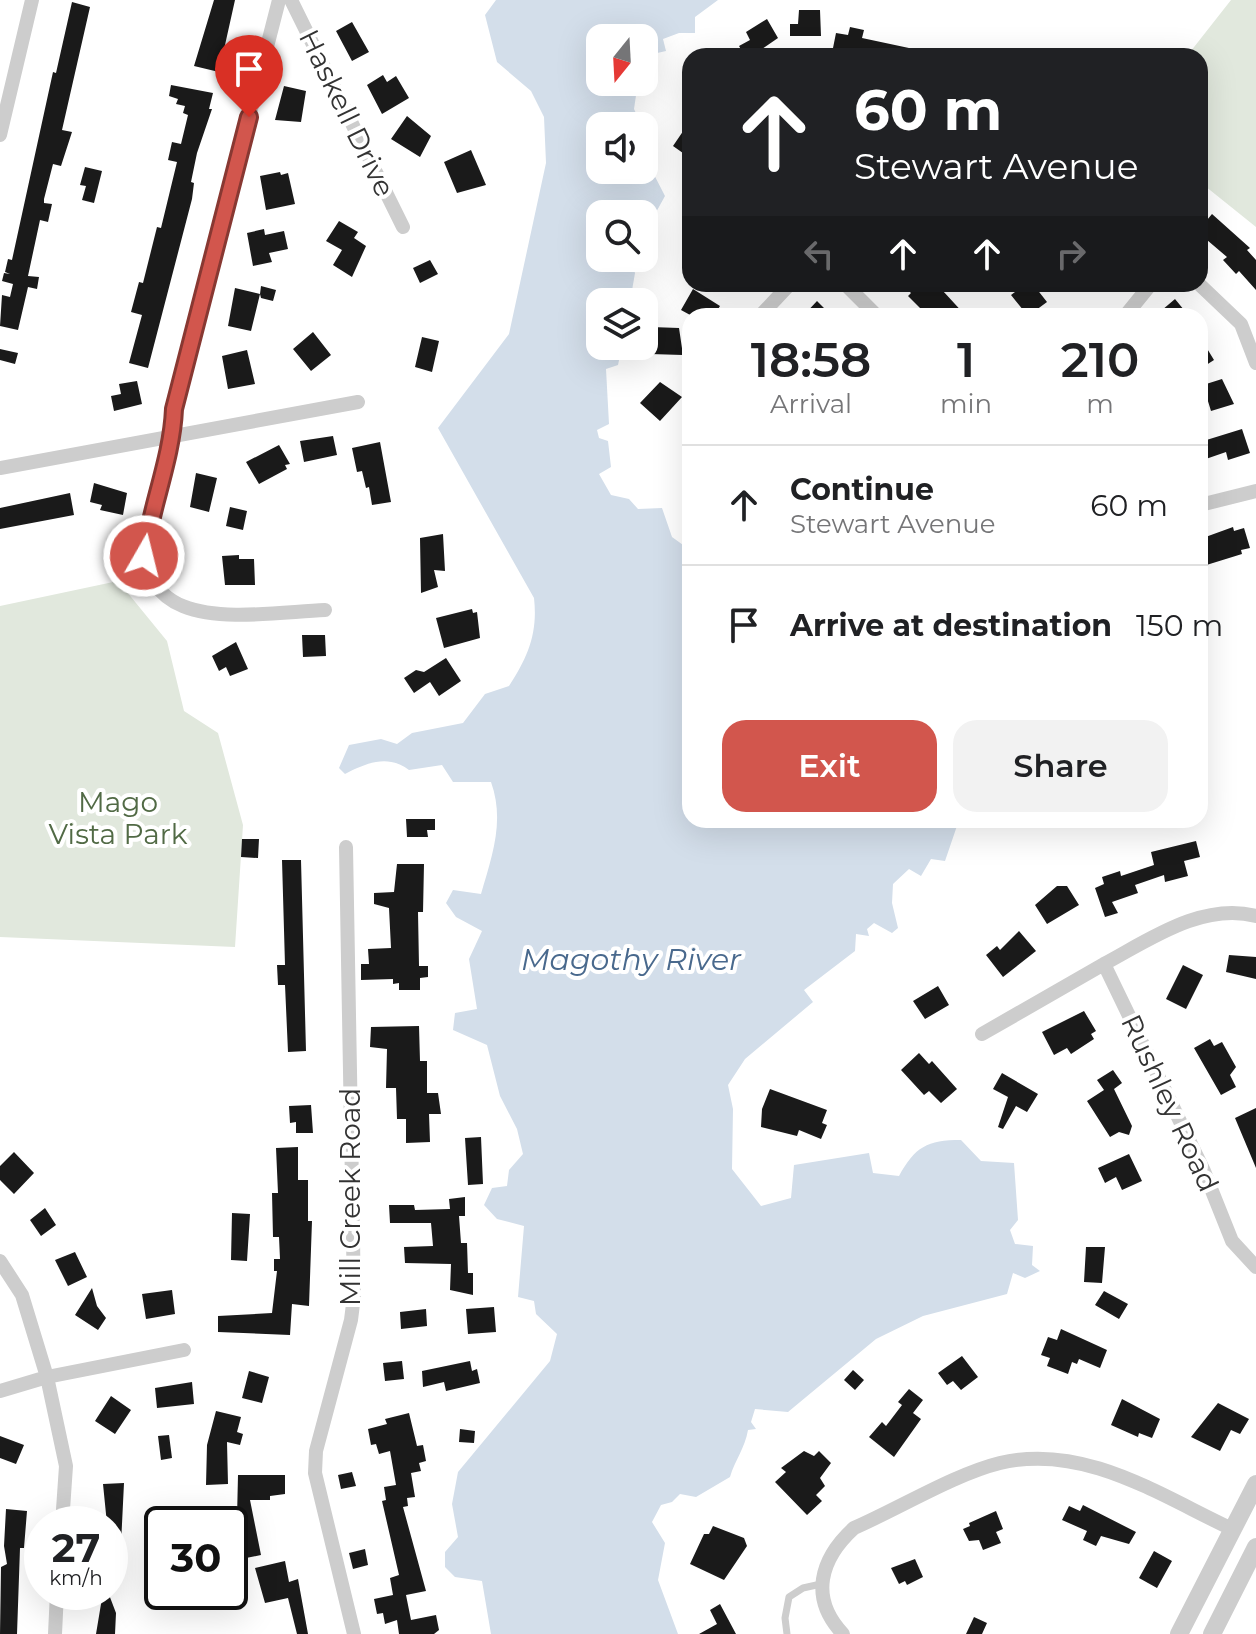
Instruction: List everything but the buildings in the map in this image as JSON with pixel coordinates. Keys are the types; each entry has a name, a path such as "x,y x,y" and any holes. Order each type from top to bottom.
{"street":[{"path":"0,135 32,0"},
{"path":"279,0 174,409 173,434 150,511 144,556 156,586 188,612 222,615 325,610"},
{"name":"Haskell Drive","path":"291,0 403,227"},
{"path":"768,308 782,292"},
{"path":"853,292 869,308"},
{"path":"1132,308 1144,292"},
{"path":"1207,292 1241,324 1256,363"},
{"path":"0,468 358,402"},
{"path":"1208,503 1256,491"},
{"name":"Mill Creek Road","path":"346,847 354,1296 351,1320 316,1451 315,1473 354,1634"},
{"path":"982,1034 1190,919 1242,913 1256,916"},
{"name":"Rushley Road","path":"1104,964 1204,1171 1232,1241 1256,1267"},
{"path":"0,1261 22,1295 47,1377 66,1466 63,1506"},
{"path":"0,1391 47,1377 184,1350"},
{"path":"843,1634 825,1609 821,1584 828,1558 854,1528 998,1464 1053,1458 1081,1462 1107,1470 1232,1529"},
{"path":"1179,1634 1256,1484"},
{"path":"1212,1634 1256,1547"},
{"path":"55,1634 56,1610"}],"lane":[{"path":"787,1634 785,1618 789,1597 803,1588 821,1584"}],"green space":[{"path":"1231,0 1256,0 1256,227 1208,188 1208,48 1193,48"},
{"name":"Mago Vista Park","path":"118,581 167,641 184,711 218,733 243,825 235,947 0,937 0,606"}],"water":[{"name":"Magothy River","path":"496,0 718,0 695,17 695,33 679,33 663,39 666,51 658,53 658,24 586,24 586,96 636,96 635,112 586,112 586,184 658,182 665,196 658,209 658,200 586,200 586,272 635,273 632,288 586,288 586,360 619,360 618,365 606,369 609,424 597,430 599,438 608,441 611,467 599,474 611,495 629,499 638,509 662,508 672,537 682,544 682,828 956,828 945,861 931,859 921,876 909,869 893,884 892,903 898,928 892,933 874,923 867,929 869,936 856,934 855,951 804,990 813,1002 745,1059 728,1085 733,1109 732,1169 761,1206 791,1198 794,1165 869,1153 873,1173 899,1176 923,1147 961,1140 981,1161 1014,1163 1018,1220 1010,1230 1015,1244 1033,1246 1032,1265 1040,1271 1025,1278 1013,1273 1007,1294 923,1316 876,1339 788,1412 755,1409 751,1422 756,1429 748,1430 730,1477 696,1497 680,1494 672,1502 661,1505 652,1522 665,1543 658,1580 678,1634 491,1634 482,1581 455,1577 445,1567 445,1552 458,1537 452,1504 458,1472 550,1361 557,1334 536,1314 534,1301 518,1297 524,1226 497,1219 484,1205 492,1188 507,1186 509,1170 523,1154 517,1129 500,1096 487,1045 453,1030 455,1013 477,1009 469,959 482,931 456,917 446,903 453,890 481,894 495,838 497,811 491,782 453,782 442,765 409,770 385,761 361,766 345,774 339,768 349,745 381,739 397,744 412,733 463,723 485,694 509,686 526,655 533,634 534,598 438,428 509,334 546,163 544,117 531,91 497,62 485,15"}],"route":[{"path":"144,556 150,511 173,434 174,409 249,117"}]}
